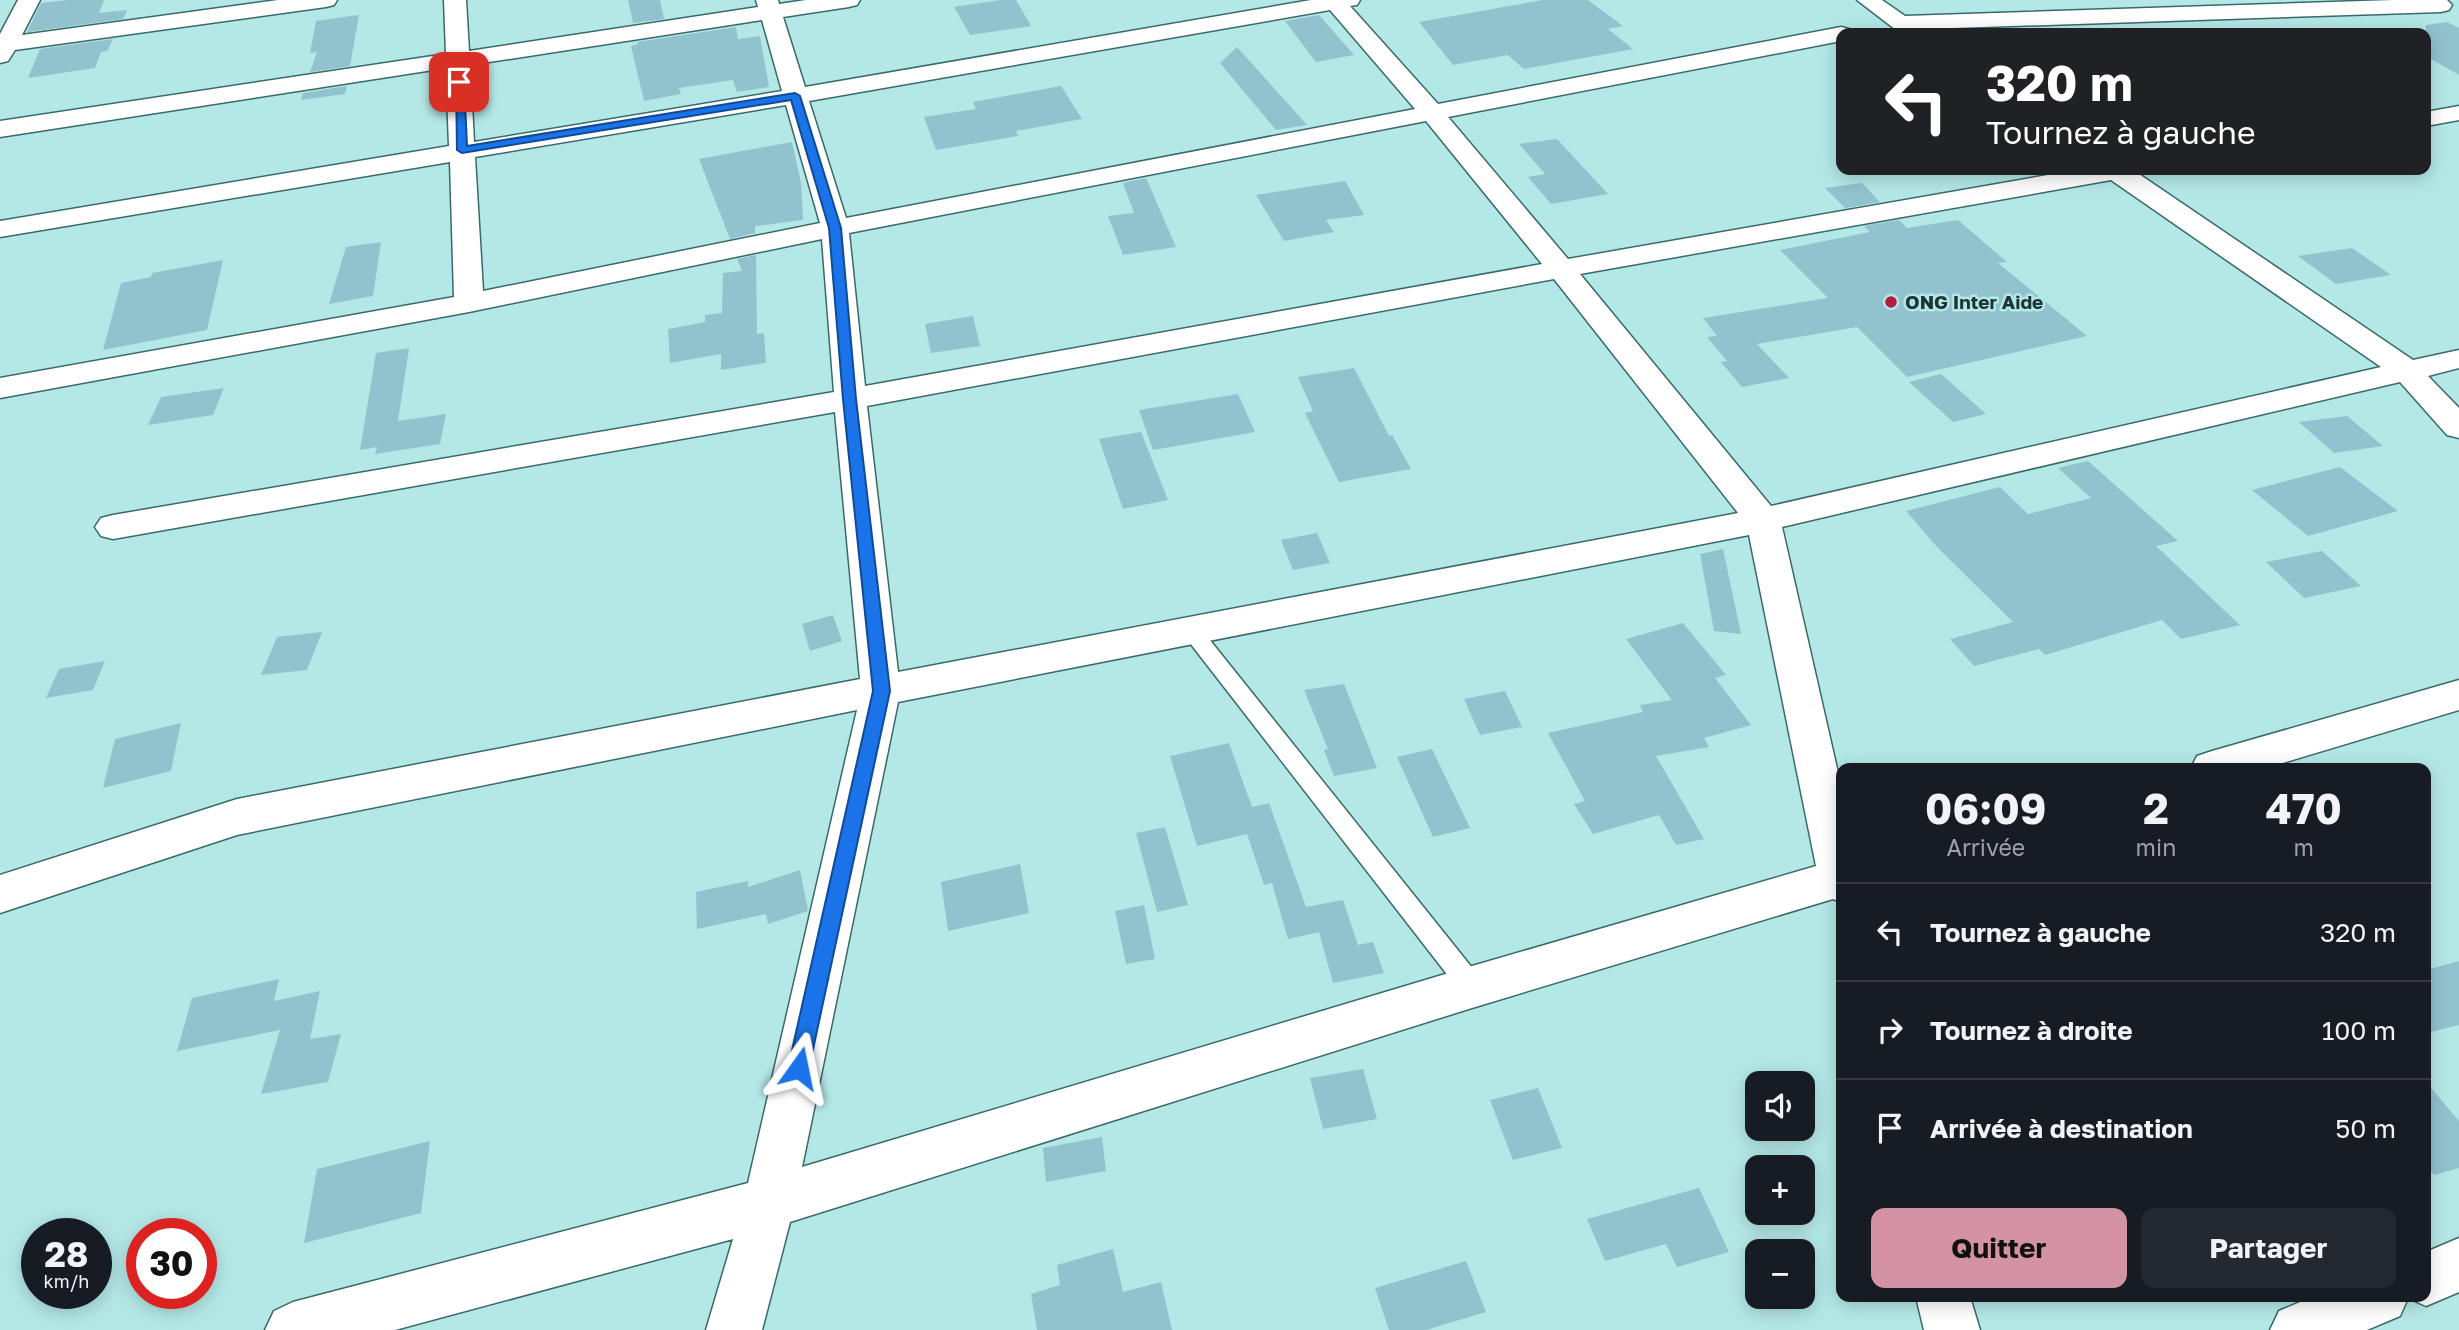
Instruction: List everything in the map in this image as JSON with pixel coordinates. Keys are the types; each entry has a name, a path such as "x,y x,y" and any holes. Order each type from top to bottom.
{"street":[{"path":"2,49 29,0"},
{"path":"2,49 326,0"},
{"path":"455,0 469,303"},
{"path":"0,129 458,59 768,6 849,0"},
{"path":"1868,0 1906,28 2443,6"},
{"path":"1906,28 2018,0"},
{"path":"0,229 795,96 1339,1 1561,268 1763,520 1836,857"},
{"path":"734,1330 769,1203 881,691 835,228 768,6"},
{"path":"0,388 469,303 835,228 1836,34"},
{"path":"2431,118 2459,113"},
{"path":"113,527 850,399 1561,268 2088,175"},
{"path":"2123,175 2406,370 2459,428"},
{"path":"0,894 237,817 1190,629 1763,520 2459,359"},
{"path":"2229,763 2459,695"},
{"path":"293,1330 769,1203 1472,987 1836,881"},
{"path":"2431,1277 2459,1265"},
{"path":"1944,1302 1952,1330"},
{"path":"2298,1330 2368,1302"}],"lane":[{"path":"1190,629 1472,987"}],"building":[{"path":"104,0 99,13 127,10 123,19 27,32 41,3"},
{"path":"628,0 660,0 664,19 633,23"},
{"path":"1016,0 1031,26 970,35 954,7"},
{"path":"1543,0 1588,0 1623,26 1608,29 1633,49 1524,69 1508,55 1453,65 1419,22"},
{"path":"359,15 350,66 310,72 317,52 310,53 316,21"},
{"path":"1319,15 1354,55 1316,62 1285,21"},
{"path":"2447,22 2459,28 2459,75 2431,59 2431,28 2426,28 2426,25"},
{"path":"736,27 738,39 760,36 769,87 737,92 733,80 679,88 681,94 644,101 631,46 638,44 637,42"},
{"path":"113,39 107,51 101,52 95,68 28,78 40,49"},
{"path":"1237,47 1307,125 1276,130 1220,63"},
{"path":"347,86 345,94 301,100 303,93"},
{"path":"1061,86 1082,119 1016,131 1018,136 936,150 924,117 976,109 973,102"},
{"path":"1557,139 1608,194 1551,204 1528,177 1545,174 1519,144"},
{"path":"792,142 801,183 803,220 755,226 755,233 730,239 699,159"},
{"path":"1146,178 1176,247 1123,255 1108,216 1134,213 1123,183"},
{"path":"1345,181 1364,215 1326,220 1334,232 1284,241 1256,195"},
{"path":"1862,183 1880,202 1845,208 1825,188"},
{"path":"1899,220 1907,228 1958,220 2007,262 1998,263 2087,336 1907,377 1857,327 1757,344 1789,378 1742,387 1721,362 1727,361 1707,337 1717,336 1703,318 1828,298 1780,250 1870,232 1864,226"},
{"path":"381,242 373,296 329,304 346,247"},
{"path":"2352,248 2391,275 2336,284 2298,256"},
{"path":"756,255 757,334 764,333 766,363 721,370 721,354 670,363 668,329 705,322 705,315 722,313 723,273 742,271 737,259"},
{"path":"223,260 207,330 103,350 121,283 151,277 152,273"},
{"path":"973,316 980,346 931,353 925,324"},
{"path":"409,348 398,421 446,414 440,444 375,454 377,447 360,450 376,353"},
{"path":"1354,368 1389,436 1392,435 1411,469 1339,482 1305,413 1313,411 1298,377"},
{"path":"1941,374 1986,414 1953,422 1909,382"},
{"path":"224,388 213,415 148,425 161,397"},
{"path":"1238,394 1255,432 1153,450 1139,410"},
{"path":"2347,416 2383,446 2334,453 2299,422"},
{"path":"1141,432 1168,500 1123,509 1099,439"},
{"path":"2088,461 2178,541 2156,546 2240,625 2181,639 2162,620 2045,655 2039,649 1974,666 1950,639 2013,622 1937,547 1906,511 2000,487 2028,514 2091,498 2058,468"},
{"path":"2340,467 2398,511 2308,536 2252,490"},
{"path":"1317,533 1330,563 1293,570 1281,540"},
{"path":"1723,549 1741,634 1714,631 1700,554"},
{"path":"2322,551 2361,586 2304,598 2266,562"},
{"path":"833,615 842,641 810,651 802,624"},
{"path":"1683,623 1726,675 1715,678 1751,725 1704,738 1709,747 1656,756 1704,839 1676,845 1659,815 1593,834 1574,804 1585,801 1548,733 1643,712 1640,705 1672,700 1626,639"},
{"path":"322,632 307,670 261,675 277,637"},
{"path":"105,661 93,690 46,698 59,669"},
{"path":"1344,684 1377,768 1334,776 1324,750 1328,749 1304,690"},
{"path":"1505,691 1522,727 1480,735 1464,699"},
{"path":"181,723 171,771 103,788 115,739"},
{"path":"1229,743 1252,807 1269,803 1306,907 1343,900 1358,945 1373,942 1384,973 1333,983 1319,932 1288,939 1272,883 1264,885 1247,834 1197,846 1170,756"},
{"path":"1432,749 1470,828 1433,837 1397,757"},
{"path":"1165,827 1188,905 1157,912 1136,833"},
{"path":"1020,864 1029,913 948,931 941,882"},
{"path":"800,870 808,911 768,924 766,914 697,929 696,892 748,881 748,887"},
{"path":"1144,905 1155,959 1126,964 1115,911"},
{"path":"2459,961 2459,1025 2431,1032 2431,969"},
{"path":"279,979 274,1001 320,991 310,1039 341,1034 328,1082 261,1094 280,1030 177,1051 192,998"},
{"path":"1363,1069 1377,1119 1323,1129 1310,1078"},
{"path":"1538,1088 1562,1148 1513,1160 1490,1100"},
{"path":"2431,1088 2459,1121 2459,1168 2434,1175 2431,1171"},
{"path":"1102,1137 1106,1171 1046,1182 1043,1148"},
{"path":"430,1141 421,1213 304,1243 317,1169"},
{"path":"1699,1188 1729,1252 1677,1267 1666,1244 1605,1261 1587,1219"},
{"path":"1113,1249 1123,1292 1161,1282 1172,1330 1037,1330 1031,1294 1060,1285 1057,1265"},
{"path":"1466,1261 1486,1312 1426,1330 1389,1330 1375,1288"}],"place":[{"name":"ONG Inter Aide","path":"1891,302"}],"route":[{"path":"459,82 462,150 795,96 835,228 881,691 799,1068"}]}
